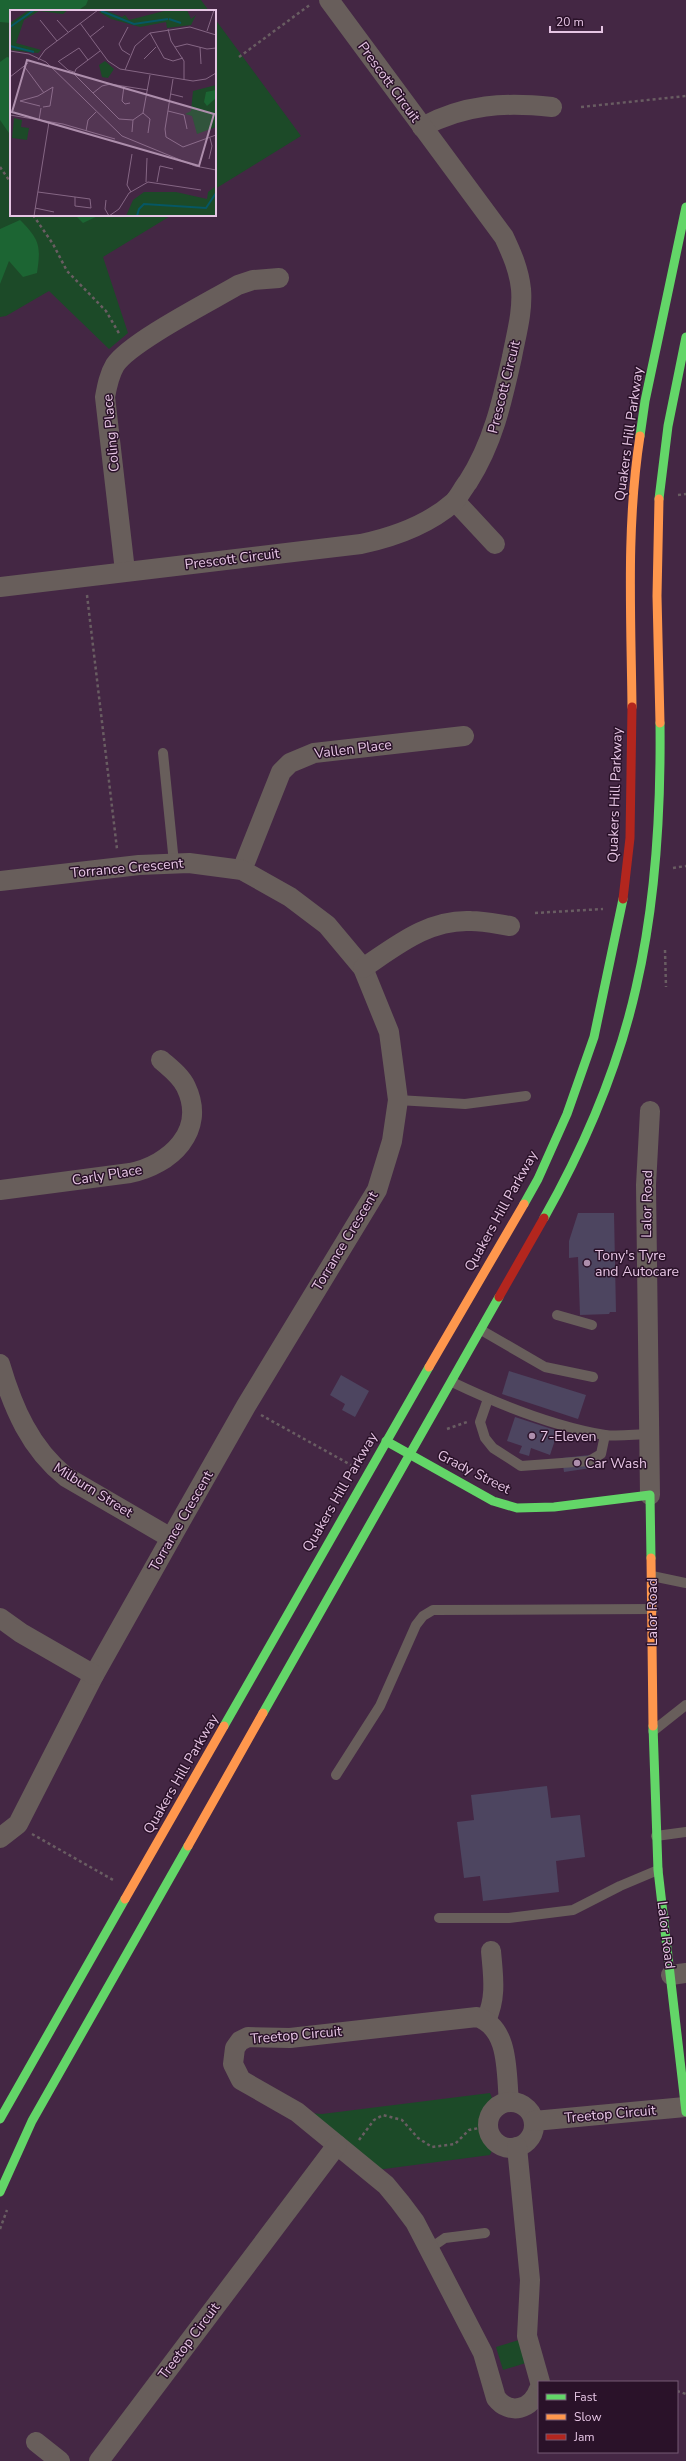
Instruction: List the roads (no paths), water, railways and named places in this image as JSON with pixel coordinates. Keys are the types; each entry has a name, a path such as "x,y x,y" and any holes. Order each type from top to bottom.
{"main road":[{"name":"Quakers Hill Parkway","path":"0,2119 386,1441 538,1179 567,1114 594,1037 622,909 630,838 632,749 631,528 634,480 644,401 686,207"},
{"path":"0,2192 32,2122 566,1179 597,1111 636,989 649,912 658,826 660,772 658,514 663,455 686,337"},
{"name":"Grady Street","path":"386,1441 493,1501 517,1508 554,1507 650,1495"},
{"name":"Lalor Road","path":"650,1495 653,1609 652,1732 656,1836 658,1870 679,1974 686,2112"}],"street":[{"name":"Prescott Circuit","path":"0,587 361,544 382,540 436,516 455,501 486,451 500,413 520,318 521,288 513,256 504,237 422,127 321,2"},
{"path":"422,127 441,117 464,110 508,104 552,107"},
{"name":"Coling Place","path":"125,571 106,397 111,373 121,357 134,347 238,285 253,280 279,278"},
{"path":"455,501 495,544"},
{"name":"Vallen Place","path":"242,870 281,772 290,762 314,752 464,736"},
{"name":"Torrance Crescent","path":"0,881 138,865 174,863 189,863 242,870 290,897 327,925 363,968 389,1032 398,1100 392,1141 377,1190 246,1406 171,1538 94,1675 18,1824 0,1838"},
{"path":"363,968 413,935 437,924 470,921 510,926"},
{"name":"Carly Place","path":"0,1190 144,1171 167,1159 186,1137 190,1124 191,1111 187,1087 180,1077 161,1060"},
{"name":"Lalor Road","path":"650,1111 646,1185 650,1495"},
{"name":"Milburn Street","path":"0,1364 26,1432 51,1464 66,1477 171,1538"},
{"path":"0,1618 21,1633 94,1675"},
{"path":"491,1951 494,1994 492,2007 486,2020 499,2034 502,2042 509,2102"},
{"name":"Treetop Circuit","path":"486,2020 470,2016 290,2038 248,2037 240,2042 235,2048 233,2064 241,2080 297,2112 386,2185 415,2222 483,2353 496,2398 505,2406 517,2409 529,2405 538,2392"},
{"path":"509,2102 516,2102 528,2109 534,2121 534,2128 528,2140 517,2147 510,2148 496,2142 492,2136 489,2126 491,2114 496,2108 509,2102"},
{"name":"Treetop Circuit","path":"534,2121 686,2107"},
{"name":"Treetop Circuit","path":"517,2147 530,2280 527,2336 538,2386"},
{"name":"Treetop Circuit","path":"99,2461 343,2150"},
{"path":"36,2442 60,2461"}],"lane":[{"path":"163,753 174,863"},
{"path":"398,1100 465,1104 526,1096"},
{"path":"557,1315 592,1325"},
{"path":"481,1330 544,1367 593,1377"},
{"path":"452,1382 488,1400 535,1416 605,1435 650,1434"},
{"path":"488,1400 481,1418 483,1433 488,1442 500,1453 521,1466 589,1461 601,1454 605,1435"},
{"path":"652,1576 686,1583"},
{"path":"336,1775 380,1706 416,1625 423,1616 433,1610 653,1609"},
{"path":"652,1732 686,1705"},
{"path":"656,1836 686,1832"},
{"path":"439,1918 509,1918 573,1910 620,1886 658,1870"},
{"path":"429,2249 445,2238 485,2233"}],"place":[{"name":"Tony's Tyre and Autocare","path":"587,1263"},
{"name":"7-Eleven","path":"532,1436"},
{"name":"Car Wash","path":"577,1463"}]}
